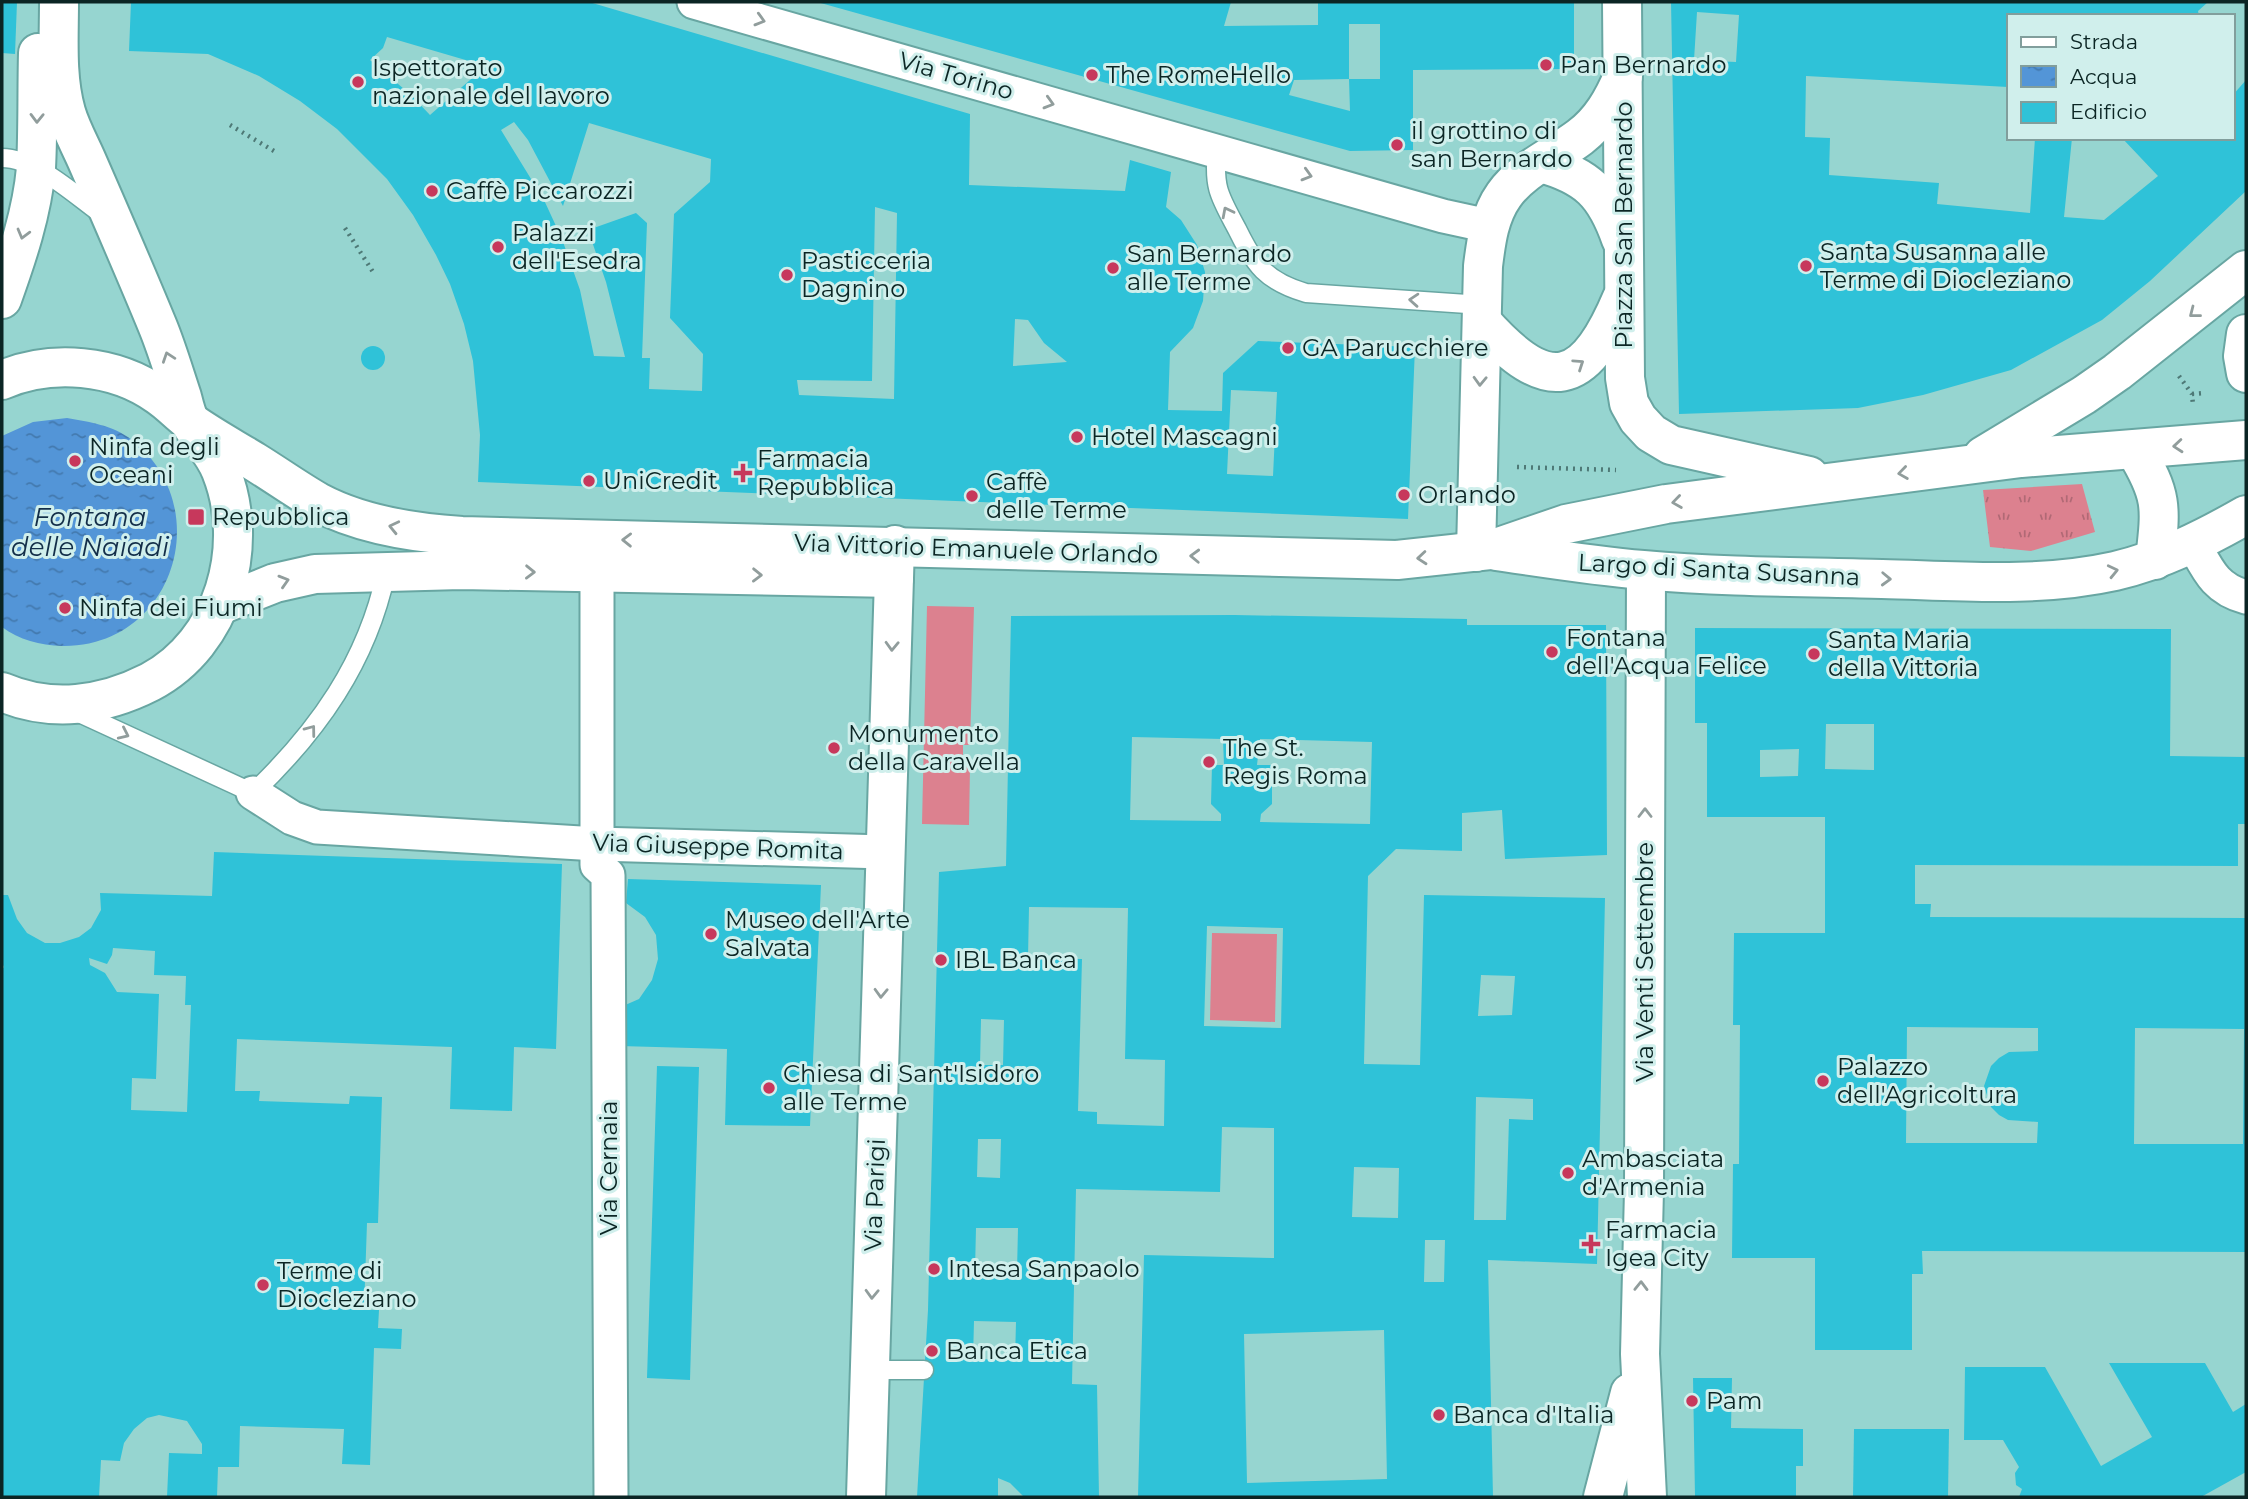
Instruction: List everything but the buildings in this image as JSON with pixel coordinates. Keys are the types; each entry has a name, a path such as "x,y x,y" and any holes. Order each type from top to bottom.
{"main road":[{"path":"40,2 60,70"},
{"path":"2,692 31,701 63,705 92,703 124,694 155,679 187,653 203,633 220,605 232,564 232,505 217,461 190,422 158,328 66,111 60,70 59,2"},
{"path":"2,299 25,226 19,163 60,70 85,2"},
{"path":"1622,2 1623,76"},
{"name":"Piazza San Bernardo","path":"1477,458 1483,266 1489,226 1496,207 1510,187 1592,126 1608,106 1623,76"},
{"name":"Piazza San Bernardo","path":"1623,76 1625,378 1633,411"},
{"path":"1482,314 1512,353 1525,363 1538,369 1564,372 1585,361 1610,327 1625,276 1615,220 1602,197 1580,178 1541,163"},
{"name":"Largo di Santa Susanna","path":"1970,464 2106,380 2194,314 2246,270"},
{"path":"2246,334 2243,356 2246,373"},
{"path":"2,380 38,369 80,368 121,376 159,395 190,422 318,502 335,510 411,531 462,553"},
{"name":"Largo di Santa Susanna","path":"1633,411 1651,433 1671,445 1834,482"},
{"name":"Largo di Santa Susanna","path":"1483,551 1566,524 1666,504 1970,464 2246,440"},
{"path":"2135,450 2152,477 2158,495 2160,524 2155,560"},
{"path":"1477,458 1483,551"},
{"name":"Largo di Santa Susanna","path":"1483,551 1646,571 1997,582 2052,580 2090,576 2155,560 2246,515"},
{"name":"Via Vittorio Emanuele Orlando","path":"462,553 895,562 1398,560 1483,551"},
{"path":"220,605 296,577 315,574 386,573 462,553"},
{"name":"Via Vittorio Emanuele Orlando","path":"462,553 597,573 895,562"},
{"path":"886,852 895,562"},
{"name":"Via Venti Settembre","path":"1646,571 1644,1176 1640,1354 1647,1497"},
{"name":"Via Parigi","path":"866,1497 886,852"},
{"name":"Via Venti Settembre","path":"1603,1497 1640,1354"}],"street":[{"name":"Via Torino","path":"694,2 1217,150"},
{"path":"1217,150 1443,216 1489,226"},
{"path":"2193,543 2214,579 2226,591 2246,597"},
{"name":"Via Cernaia","path":"597,573 597,865 608,875 611,1497"},
{"name":"Via Giuseppe Romita","path":"253,793 292,818 317,827 597,844 886,852"}],"lane":[{"path":"1217,150 1216,181 1224,207 1255,264 1286,287 1307,293 1482,314"},
{"path":"19,163 111,221"},
{"path":"63,705 253,793 295,751 347,678 374,620 386,573"},
{"path":"870,1370 924,1370"}],"path":[{"path":"230,125 274,151"},
{"path":"345,228 373,272"},
{"path":"2177,374 2192,394 2194,412"},
{"path":"2192,394 2204,393"},
{"path":"1477,458 1626,470"}],"green space":[{"path":"2082,484 2095,532 2031,551 1990,547 1983,490"},
{"path":"927,606 974,607 970,745 963,745 963,766 970,767 969,825 922,824"},
{"path":"1212,933 1277,934 1275,1022 1210,1020"}],"water":[{"name":"Fontana delle Naiadi","path":"67,418 109,428 132,440 158,468 173,501 177,536 171,569 156,600 132,624 100,641 62,646 30,641 2,627 2,436 33,422"}],"place":[{"name":"Pan Bernardo","path":"1546,65"},
{"name":"The RomeHello","path":"1092,75"},
{"name":"Ispettorato nazionale del lavoro","path":"358,82"},
{"name":"il grottino di san Bernardo","path":"1397,145"},
{"name":"Caffè Piccarozzi","path":"432,191"},
{"name":"Palazzi dell'Esedra","path":"498,247"},
{"name":"Santa Susanna alle Terme di Diocleziano","path":"1806,266"},
{"name":"San Bernardo alle Terme","path":"1113,268"},
{"name":"Pasticceria Dagnino","path":"787,275"},
{"name":"GA Parucchiere","path":"1288,348"},
{"name":"Hotel Mascagni","path":"1077,437"},
{"name":"Ninfa degli Oceani","path":"75,461"},
{"name":"Farmacia Repubblica","path":"743,473"},
{"name":"UniCredit","path":"589,481"},
{"name":"Orlando","path":"1404,495"},
{"name":"Caffè delle Terme","path":"972,496"},
{"name":"Repubblica","path":"196,517"},
{"name":"Ninfa dei Fiumi","path":"65,608"},
{"name":"Fontana dell'Acqua Felice","path":"1552,652"},
{"name":"Santa Maria della Vittoria","path":"1814,654"},
{"name":"Monumento della Caravella","path":"834,748"},
{"name":"The St. Regis Roma","path":"1209,762"},
{"name":"Museo dell'Arte Salvata","path":"711,934"},
{"name":"IBL Banca","path":"941,960"},
{"name":"Palazzo dell'Agricoltura","path":"1823,1081"},
{"name":"Chiesa di Sant'Isidoro alle Terme","path":"769,1088"},
{"name":"Ambasciata d'Armenia","path":"1568,1173"},
{"name":"Farmacia Igea City","path":"1591,1244"},
{"name":"Intesa Sanpaolo","path":"934,1269"},
{"name":"Terme di Diocleziano","path":"263,1285"},
{"name":"Banca Etica","path":"932,1351"},
{"name":"Pam","path":"1692,1401"},
{"name":"Banca d'Italia","path":"1439,1415"}]}
